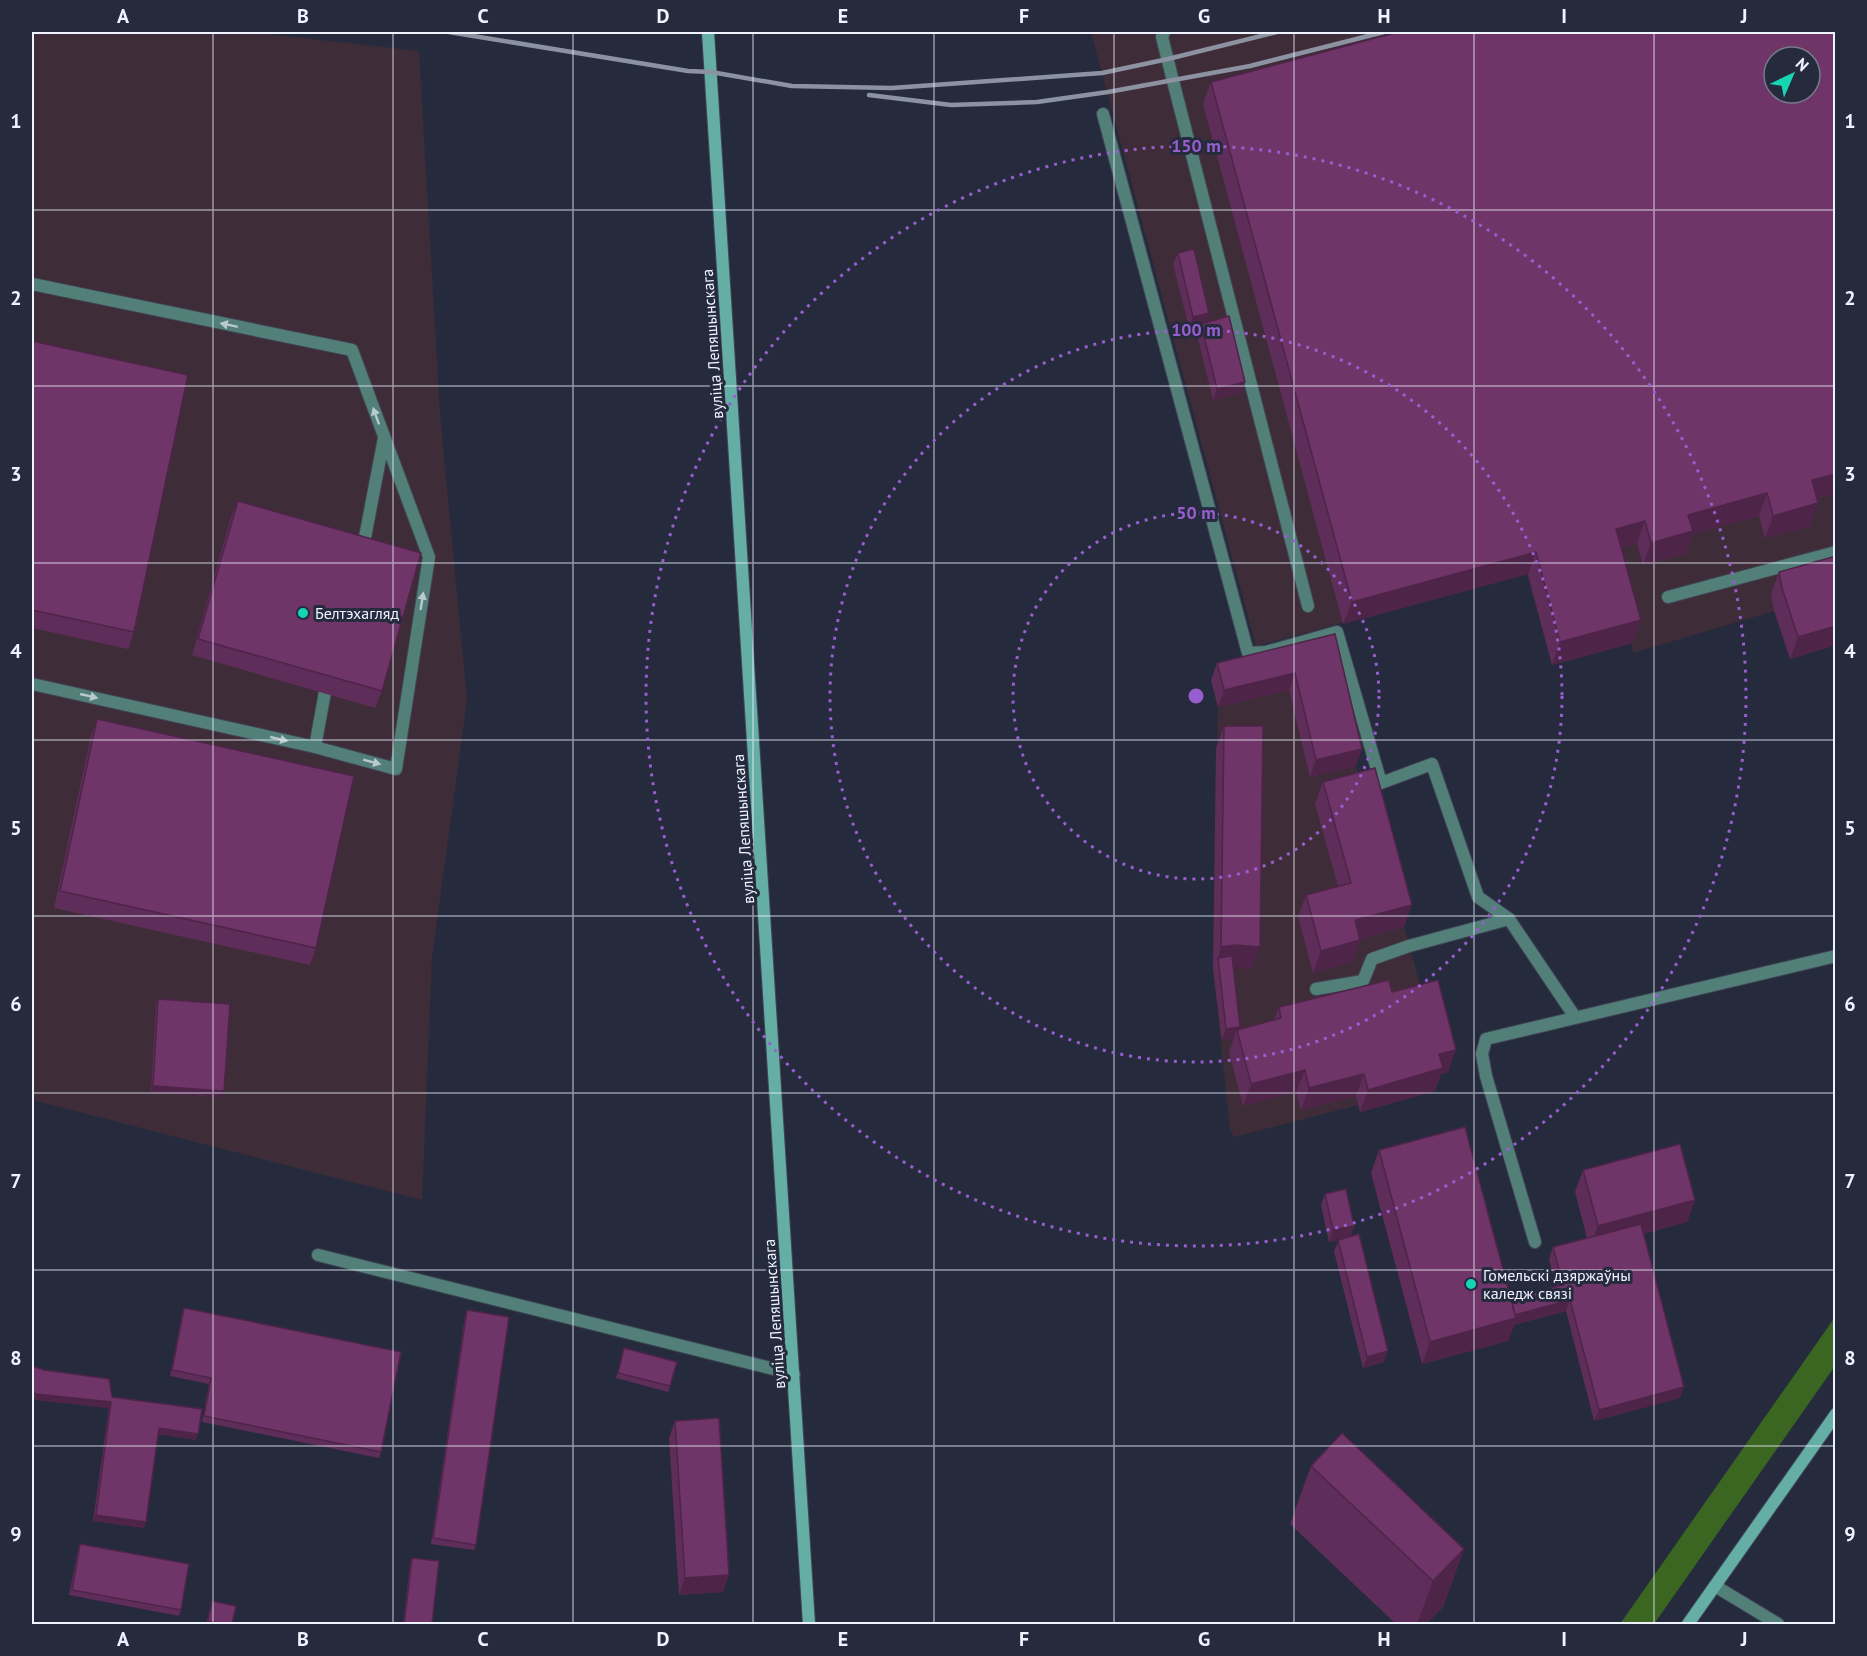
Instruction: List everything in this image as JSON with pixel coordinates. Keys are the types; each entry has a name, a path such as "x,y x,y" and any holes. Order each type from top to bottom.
{"main road":[{"name":"вуліца Лепяшынскага","path":"708,32 809,1624"},
{"path":"1688,1624 1836,1414"}],"lane":[{"path":"1164,32 1162,38 1308,606"},
{"path":"1103,114 1248,653 1266,652 1337,632 1382,783 1432,764 1478,897 1509,919 1575,1017"},
{"path":"32,284 352,351 429,557 396,769 315,747 32,684"},
{"path":"361,554 384,437"},
{"path":"1668,597 1836,552"},
{"path":"315,747 325,692"},
{"path":"1316,989 1363,981 1372,959 1409,946 1509,919"},
{"path":"1535,1242 1486,1076 1482,1054 1486,1039 1836,956"},
{"path":"318,1255 794,1374"},
{"path":"1715,1586 1778,1624"}],"shaded area":[{"path":"32,32 249,32 419,51 440,414 467,700 432,957 422,1200 32,1100"},
{"path":"1091,32 1835,32 1835,645 1790,659 1774,611 1633,653 1632,643 1552,665 1527,574 1256,646"},
{"path":"1328,651 1362,791 1367,790 1425,1003 1430,1003 1448,1072 1431,1076 1435,1091 1360,1112 1358,1105 1234,1137 1230,1129 1213,969 1218,707 1211,680"}],"green space":[{"path":"1835,1317 1835,1366 1654,1624 1620,1624"}],"building":[{"path":"1398,32 1836,32 1836,474 1812,480 1818,503 1773,516 1767,493 1688,515 1693,531 1651,543 1645,521 1616,529 1641,620 1560,642 1536,552 1352,602 1211,82"},
{"path":"1194,249 1209,313 1193,317 1178,253"},
{"path":"1229,316 1245,382 1217,389 1201,324"},
{"path":"32,341 188,375 134,632 32,610"},
{"name":"Белтэхагляд","path":"238,501 421,553 382,691 198,639"},
{"path":"1836,556 1836,626 1798,637 1779,572"},
{"path":"1335,634 1362,749 1316,760 1295,673 1224,690 1217,663"},
{"path":"97,719 354,776 316,948 60,891"},
{"path":"1224,726 1263,726 1260,947 1236,945 1221,947"},
{"path":"1375,768 1412,905 1355,920 1360,940 1321,951 1306,895 1351,883 1323,782"},
{"path":"1232,956 1240,1027 1226,1029 1218,958"},
{"path":"1389,980 1392,992 1438,980 1456,1050 1439,1054 1443,1068 1368,1090 1364,1074 1309,1088 1305,1070 1251,1084 1237,1030 1281,1018 1279,1007"},
{"path":"158,999 230,1004 224,1091 153,1086"},
{"path":"1465,1127 1516,1318 1430,1342 1379,1150"},
{"path":"1680,1144 1695,1200 1598,1226 1583,1170"},
{"path":"1346,1189 1354,1226 1333,1230 1325,1194"},
{"path":"1641,1224 1684,1387 1599,1410 1570,1300 1515,1315 1511,1298 1563,1285 1553,1247"},
{"path":"1359,1234 1388,1351 1367,1357 1338,1240"},
{"path":"184,1308 401,1352 381,1452 204,1416 211,1378 172,1370"},
{"path":"467,1310 509,1317 476,1545 433,1538"},
{"path":"624,1348 677,1362 670,1386 618,1373"},
{"path":"32,1366 44,1370 109,1379 112,1397 202,1409 198,1434 159,1428 146,1522 96,1515 111,1402 36,1394 32,1392"},
{"path":"719,1418 729,1575 685,1578 675,1421"},
{"path":"1342,1433 1464,1549 1433,1581 1311,1466"},
{"path":"80,1544 189,1564 181,1610 72,1590"},
{"path":"412,1558 439,1561 432,1624 404,1624"},
{"path":"212,1601 236,1606 232,1624 208,1621"}],"railway":[{"path":"449,32 792,86 892,88 1102,73 1277,32"},
{"path":"869,95 951,105 1037,102 1108,92 1250,66 1384,32"}],"place":[{"name":"Белтэхагляд","path":"303,613"},
{"name":"Гомельскі дзяржаўны каледж связі","path":"1471,1284"}]}
